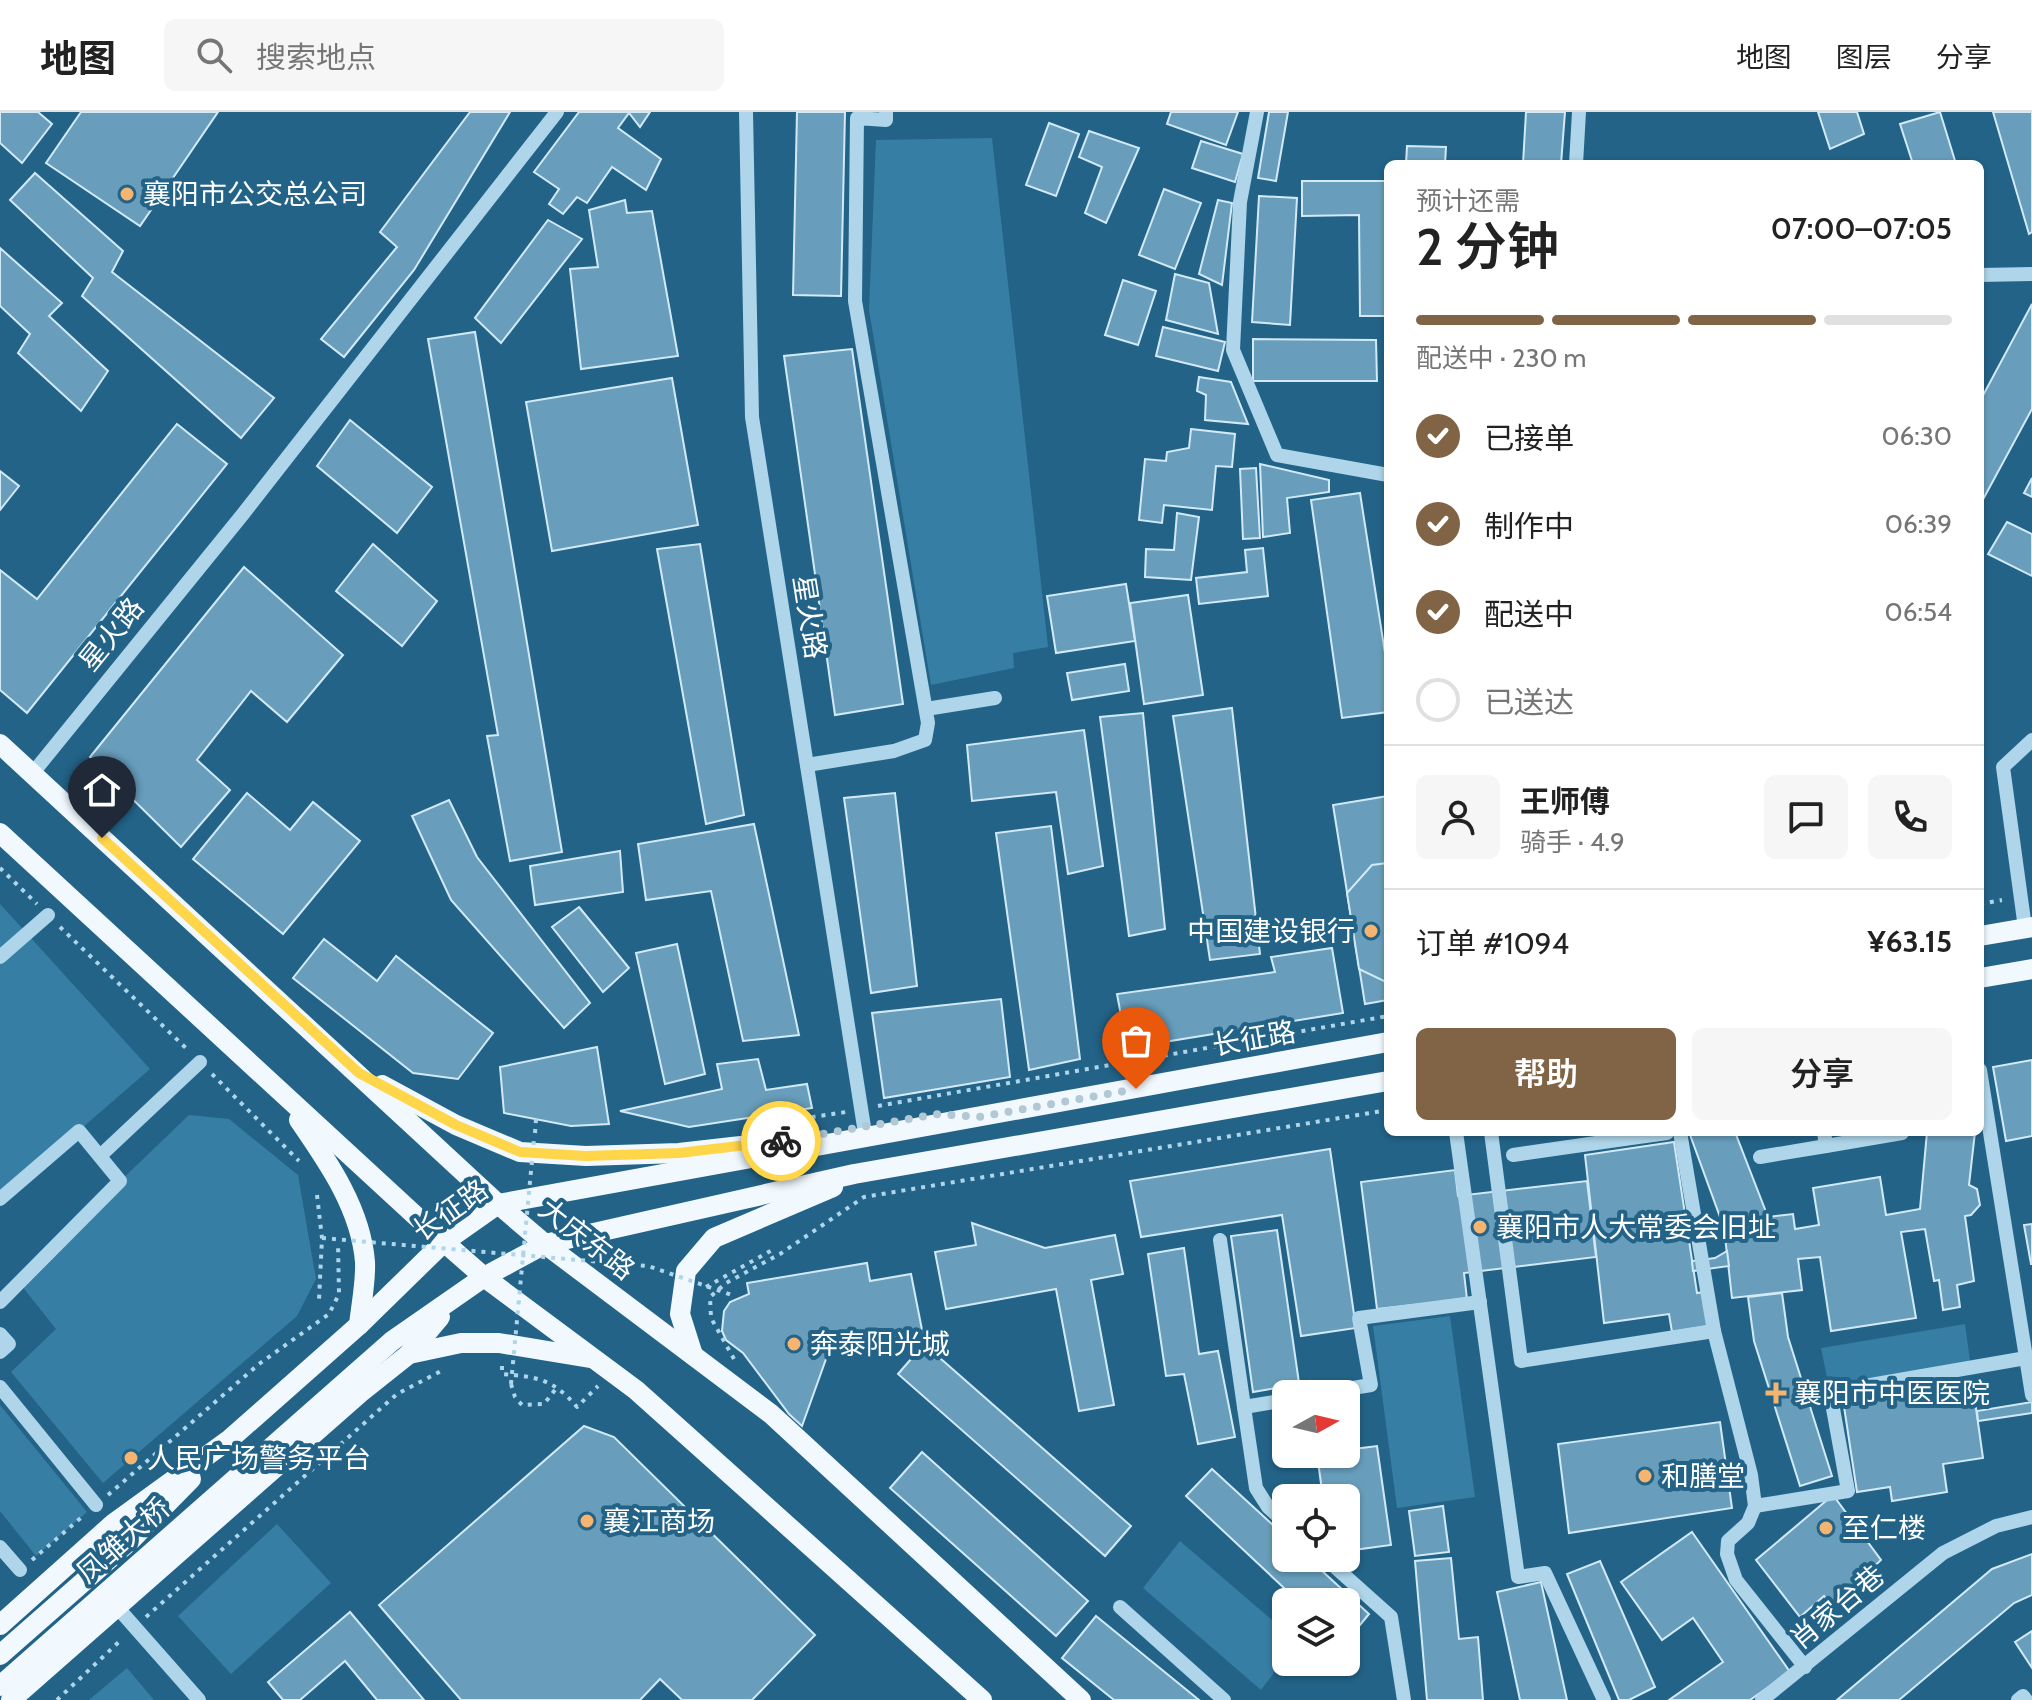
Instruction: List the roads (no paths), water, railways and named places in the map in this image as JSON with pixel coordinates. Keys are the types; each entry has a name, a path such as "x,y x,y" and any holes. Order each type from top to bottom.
{"main road":[{"name":"大庆东路","path":"0,744 498,1204 545,1244 771,1414 1081,1700"},
{"path":"0,833 444,1242 484,1277 648,1400 982,1700"},
{"path":"1984,935 2029,927"},
{"path":"1984,977 2032,969"},
{"name":"长征路","path":"0,1625 114,1523 230,1439 359,1325 444,1242 498,1204 1384,1043"},
{"path":"359,1073 456,1125 520,1152 586,1156 679,1153 775,1142 863,1118 938,1114 979,1117"},
{"path":"11,1700 360,1393 400,1348 461,1293 545,1244 854,1174 1384,1082"},
{"path":"281,1093 333,1170 353,1214 365,1262 359,1325"},
{"path":"693,1355 680,1314 686,1271 714,1238 825,1192 854,1174"},
{"path":"400,1348 499,1343 594,1358"},
{"name":"凤雏大桥","path":"0,1686 127,1574 400,1348"},
{"name":"凤雏大桥","path":"0,1655 113,1556 230,1439"}],"street":[{"name":"星火路","path":"32,774 243,514 557,112"},
{"name":"星火路","path":"746,112 752,417 863,1118"},
{"path":"807,765 894,751 925,740 928,723 855,301 857,118 886,120 886,112"},
{"path":"1257,112 1240,202 1233,350 1277,455 1384,474"},
{"path":"1576,160 1579,112"},
{"path":"1984,275 2032,274"},
{"path":"926,709 995,698"},
{"path":"2029,927 2003,767 2032,740"},
{"path":"0,957 48,915"},
{"path":"100,1156 200,1062"},
{"path":"1984,1095 2032,1395"},
{"path":"0,1199 79,1131 120,1181 0,1302"},
{"path":"1457,1136 1518,1577 1545,1573 1604,1700"},
{"path":"1492,1136 1521,1361 1714,1331"},
{"path":"1513,1155 1618,1136"},
{"path":"1681,1136 1714,1331 1751,1475 1755,1506 1748,1523 1728,1541 1727,1554 1736,1580 1805,1667"},
{"path":"1760,1157 1825,1139 1864,1136"},
{"path":"1220,1240 1256,1488 1272,1511"},
{"path":"1360,1387 1371,1385 1359,1318 1480,1302"},
{"path":"0,1334 9,1344 0,1352"},
{"path":"1755,1506 1848,1491 1830,1392 2026,1358"},
{"path":"0,1387 96,1505"},
{"path":"1244,1407 1272,1402"},
{"name":"肖家台巷","path":"1766,1699 1943,1553 1996,1526 2032,1517"},
{"path":"0,1547 20,1570"},
{"path":"1341,1572 1391,1617 1404,1700"},
{"path":"117,1607 199,1700"},
{"path":"1120,1607 1224,1700"},
{"path":"2018,1700 2023,1696 2026,1700"}],"place":[{"name":"襄阳市公交总公司","path":"127,194"},
{"name":"中国建设银行","path":"1371,931"},
{"name":"襄阳市人大常委会旧址","path":"1480,1227"},
{"name":"奔泰阳光城","path":"794,1344"},
{"name":"襄阳市中医医院","path":"1776,1393"},
{"name":"人民广场警务平台","path":"131,1458"},
{"name":"和膳堂","path":"1645,1476"},
{"name":"襄江商场","path":"587,1521"},
{"name":"至仁楼","path":"1826,1528"}]}
